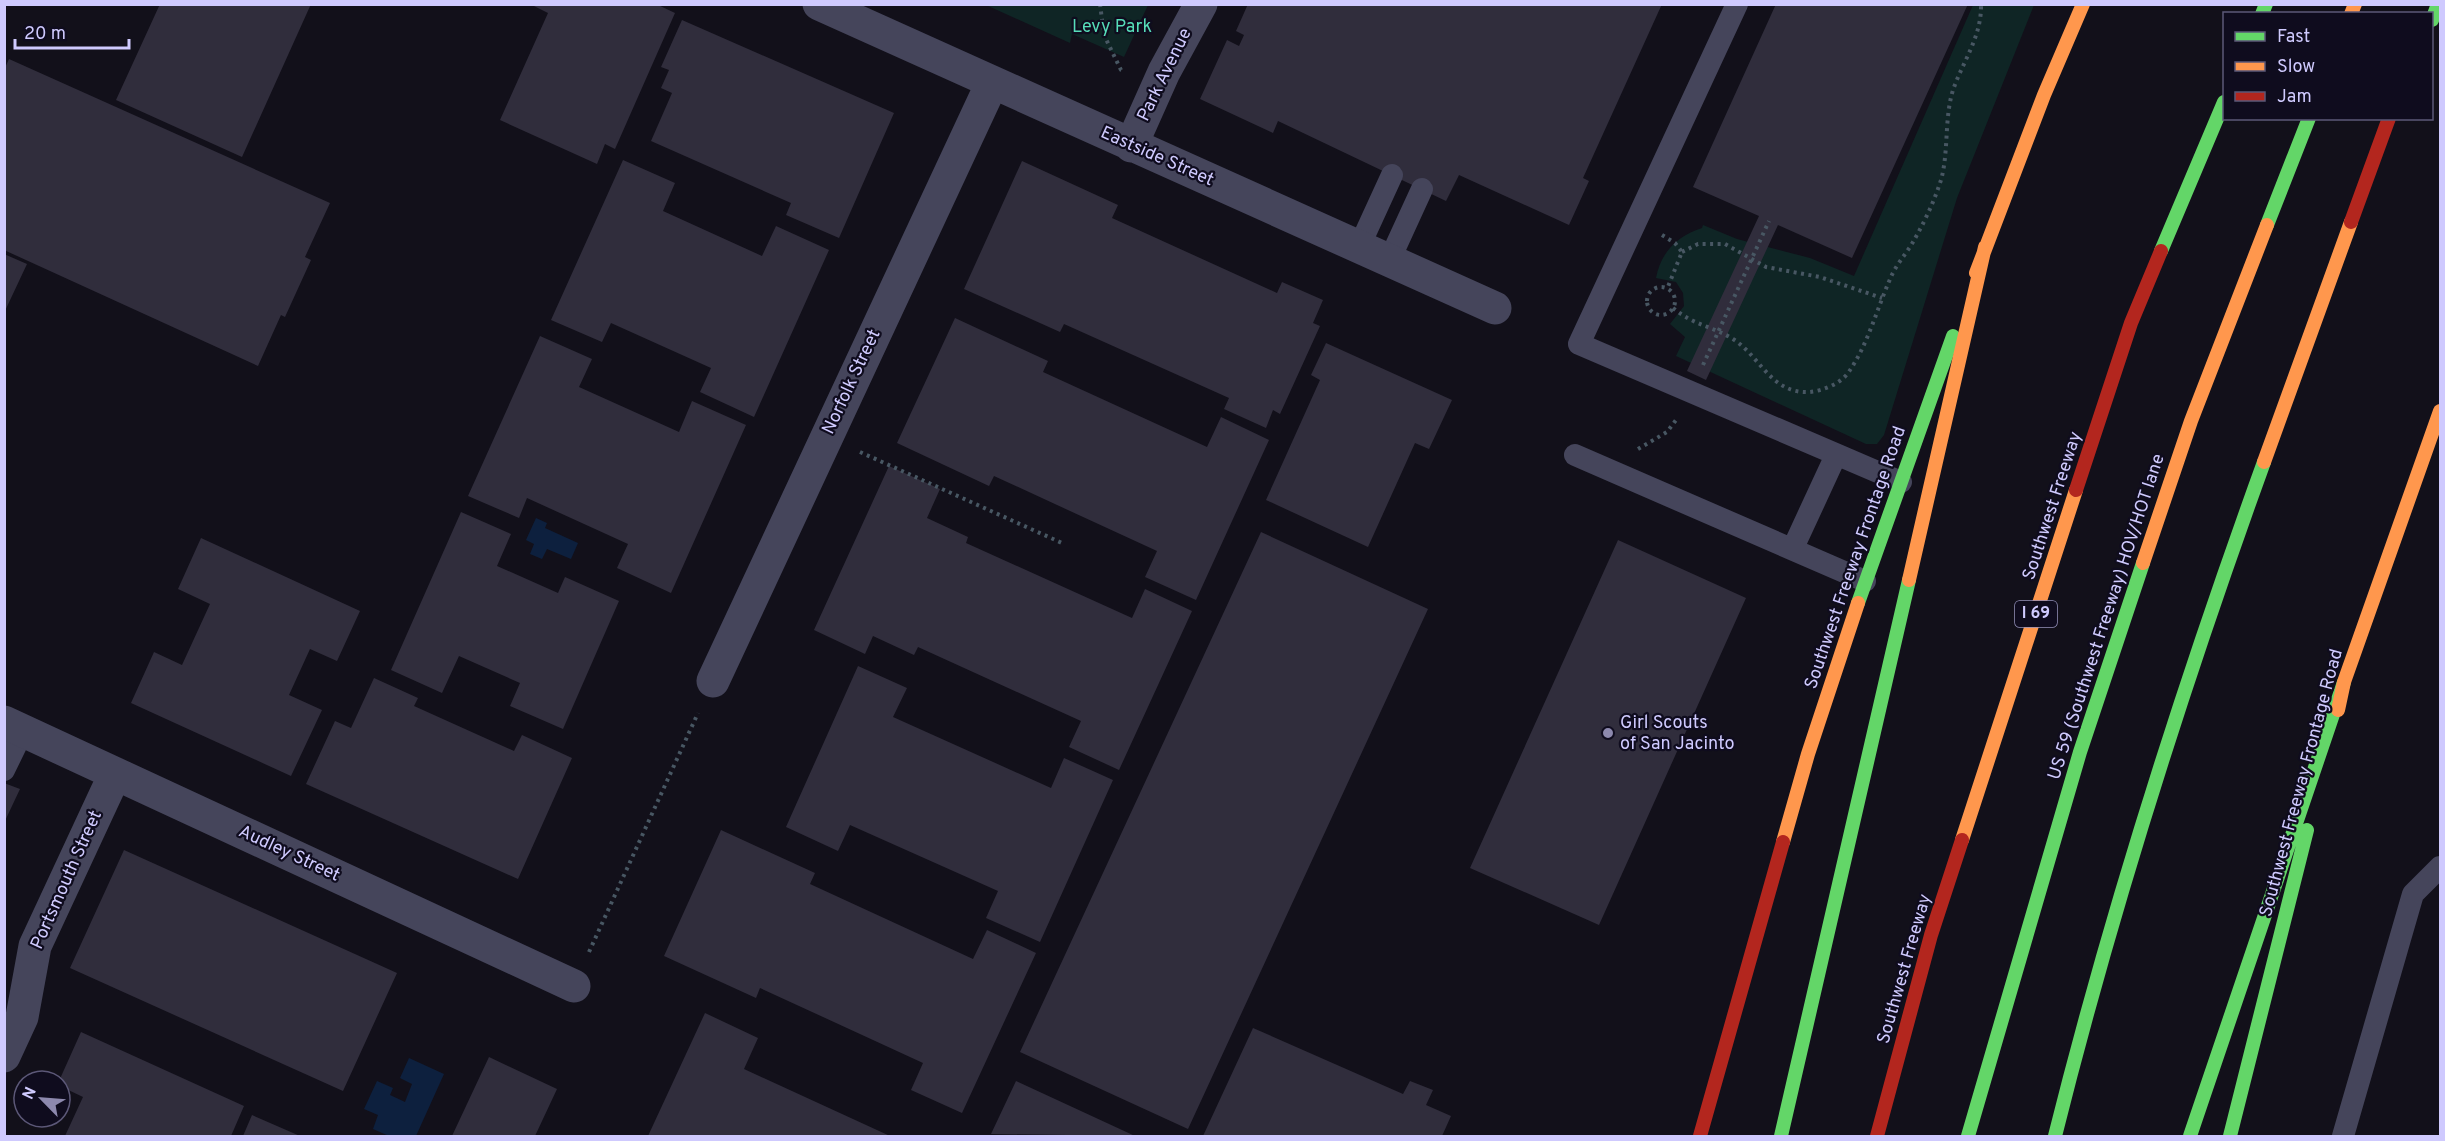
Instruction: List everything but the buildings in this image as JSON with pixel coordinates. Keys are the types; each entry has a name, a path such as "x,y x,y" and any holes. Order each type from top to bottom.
{"main road":[{"name":"Southwest Freeway Frontage Road","path":"1700,1137 1808,753 1865,581 1985,247 2044,95 2083,4"},
{"name":"Southwest Freeway","path":"1876,1137 1931,935 2131,323 2223,104"},
{"name":"US 59 (Southwest Freeway) HOV/HOT lane","path":"1968,1137 2080,752 2180,454 2308,120"},
{"path":"2055,1137 2085,1016 2213,603 2388,120"},
{"path":"1781,1137 1985,247"},
{"name":"Southwest Freeway Frontage Road","path":"2238,1134 2344,682 2440,411"},
{"path":"2190,1137 2344,682"}],"street":[{"name":"Eastside Street","path":"819,4 1495,308"},
{"name":"Park Avenue","path":"1131,146 1164,72 1201,4"},
{"name":"Norfolk Street","path":"713,681 992,83"},
{"name":"Audley Street","path":"14,727 574,986"},
{"name":"Portsmouth Street","path":"4,1056 22,1017 35,946 115,774"}],"lane":[{"path":"1737,4 1579,344 1901,482"},
{"path":"1359,247 1392,175"},
{"path":"1389,261 1422,189"},
{"path":"1575,455 1865,581"},
{"path":"1793,548 1836,455"},
{"path":"4,770 14,727"},
{"path":"2343,1137 2413,894 2440,867"}],"path":[{"path":"1673,308 1689,322 1732,339 1774,381 1796,391 1809,392 1836,383 1847,375 1892,274 1933,204 1946,156 1952,92 1975,41 1981,4"},
{"path":"1682,252 1698,244 1725,244 1766,267 1820,278 1882,298"},
{"path":"1658,287 1671,291 1675,300 1673,308 1660,315 1652,311 1647,299 1651,291 1658,287"},
{"path":"826,437 1062,543"},
{"path":"574,986 713,681"}],"green space":[{"name":"Levy Park","path":"986,5 1148,5 1124,57 1072,34 1070,43"},
{"path":"1973,5 2034,5 1957,198 1884,435 1877,444 1866,444 1676,356 1685,337 1670,324 1684,306 1683,293 1676,282 1656,278 1662,260 1672,246 1693,231 1702,228 1703,225 1737,239 1810,258 1854,276"}],"water":[{"path":"536,518 547,523 545,528 578,543 571,559 547,549 542,559 530,554 534,544 526,540"},
{"path":"409,1058 444,1074 416,1136 389,1136 373,1129 378,1115 364,1109 377,1081 393,1088 390,1095 405,1102 412,1084 400,1078"}],"traffic: fast":[{"path":"2263,12 2266,4"},
{"path":"2433,17 2438,4"},
{"path":"2161,251 2223,104"},
{"path":"2267,225 2308,120"},
{"path":"1858,603 1953,336"},
{"path":"2055,1136 2100,966 2151,796 2234,545 2264,462"},
{"path":"1968,1136 2080,752 2143,563"},
{"path":"1781,1136 1909,580"},
{"path":"2190,1136 2344,682"},
{"path":"2230,1136 2307,830"}],"traffic: slow":[{"path":"1976,273 2044,95 2083,4"},
{"path":"2352,12 2355,4"},
{"path":"2264,462 2351,222"},
{"path":"2143,563 2191,421 2267,225"},
{"path":"1909,580 1985,247"},
{"path":"2338,710 2344,682 2440,411"},
{"path":"1962,840 2076,490"},
{"path":"1783,842 1808,754 1858,603"}],"traffic: jam":[{"path":"2351,222 2388,120"},
{"path":"2076,490 2131,323 2161,251"},
{"path":"1877,1136 1931,935 1962,840"},
{"path":"1700,1136 1783,842"}],"place":[{"name":"Girl Scouts of San Jacinto","path":"1608,733"}]}
